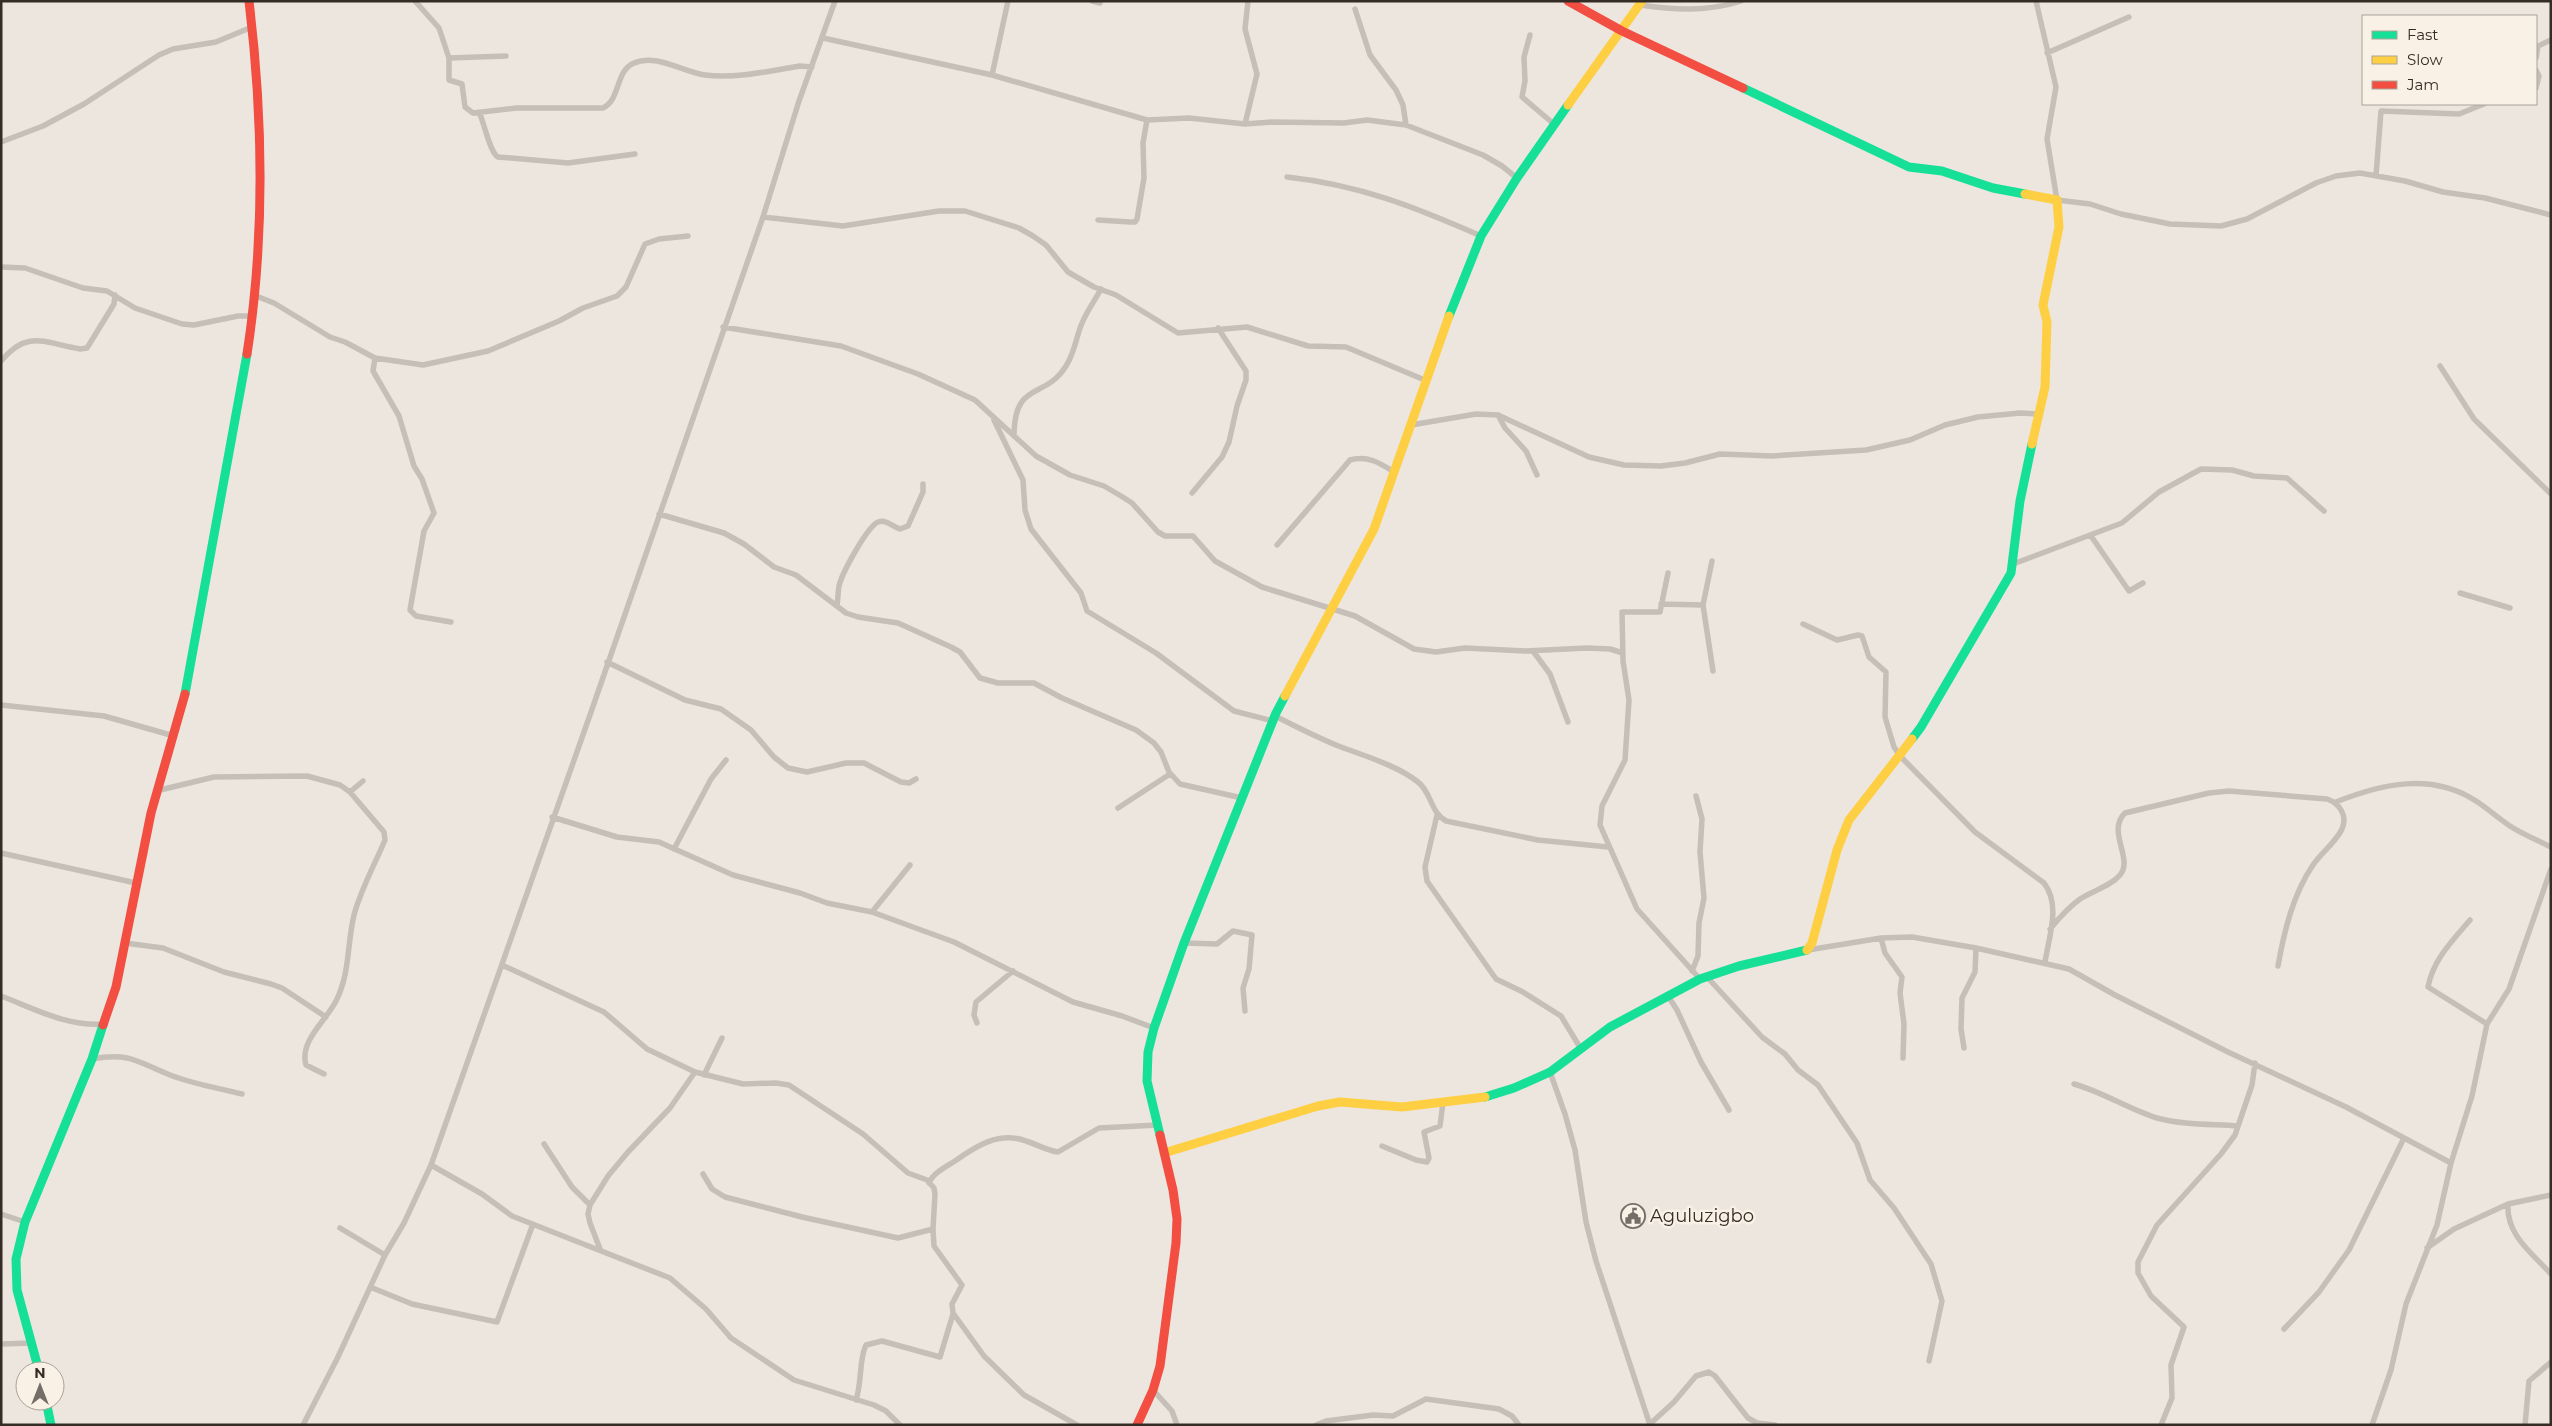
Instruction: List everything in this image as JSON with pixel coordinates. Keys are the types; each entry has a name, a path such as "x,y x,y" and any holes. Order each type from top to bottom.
{"main road":[{"path":"36,1361 17,1287 15,1265 25,1222 92,1059 116,986 156,791 183,703 240,403 256,296 258,78 249,1"},
{"path":"1164,1152 1332,1103 1355,1102 1384,1107 1489,1096 1514,1088 1550,1072 1610,1027 1703,978 1738,966 1808,950 1812,944 1838,850 1849,820 1921,727 1998,600 2011,573 2020,502 2035,442 2045,387 2048,322 2043,305 2059,227 2057,200 1993,188 1942,171 1909,167 1799,114 1774,105 1720,76 1622,31 1568,1"},
{"path":"1137,1425 1154,1390 1160,1366 1176,1243 1174,1200 1158,1124 1146,1081 1148,1052 1154,1028 1184,943 1274,718 1374,529 1468,266 1481,236 1516,178 1556,125 1641,3"},
{"path":"48,1411 51,1425"}],"street":[{"path":"415,1 439,28 449,58 449,80 461,82 465,107 470,112 517,108 603,108 611,102 623,73 630,65 638,61 664,63 693,72 716,76 800,66 812,67"},
{"path":"303,1425 431,1165 763,217 835,1"},
{"path":"992,75 1008,1"},
{"path":"1092,1 1100,3"},
{"path":"1245,124 1257,74 1245,29 1248,1"},
{"path":"1641,3 1675,9 1708,8 1741,1"},
{"path":"2036,1 2056,87 2047,139 2057,200 2090,204 2121,214 2170,224 2221,226 2247,219 2292,194 2336,176 2360,173 2406,181 2443,192 2485,198 2551,216"},
{"path":"1355,9 1370,55 1396,90 1403,105 1406,125"},
{"path":"2047,53 2129,17"},
{"path":"1,142 43,126 84,104 159,55 173,49 216,42 252,27"},
{"path":"1530,35 1524,57 1525,81 1522,97 1556,125"},
{"path":"823,38 992,75 1147,120 1190,118 1245,124 1272,122 1344,123 1367,120 1406,125 1483,155 1502,166 1516,178"},
{"path":"2537,52 2538,46 2551,40"},
{"path":"449,58 506,56"},
{"path":"2537,72 2539,76 2537,84"},
{"path":"2376,176 2381,111 2459,114 2482,105"},
{"path":"478,112 485,125 493,154 498,157 568,163 635,154"},
{"path":"1098,220 1135,222 1137,219 1144,178 1142,143 1147,120"},
{"path":"1287,177 1375,193 1414,207 1481,236"},
{"path":"763,217 843,226 939,210 965,211 1020,228 1046,246 1068,272 1116,295 1178,333 1247,326 1308,346 1346,347 1427,381"},
{"path":"256,296 274,303 330,337 345,342 375,358 423,366 488,351 559,321 583,308 617,296 626,287 645,244 659,239 688,236"},
{"path":"1,267 25,268 83,288 94,288 115,295 136,308 182,324 194,325 238,316 253,316"},
{"path":"1014,434 1015,414 1018,408 1033,390 1056,380 1066,366 1083,320 1101,289"},
{"path":"1,361 16,345 26,341 80,349 87,348 114,304 115,295"},
{"path":"723,327 824,342 855,350 975,400 1036,456 1057,468 1104,486 1127,500 1165,536 1193,536 1215,561 1262,587 1355,616 1406,645 1423,651 1436,652 1472,648 1533,651 1587,648 1610,649 1623,653"},
{"path":"1192,493 1222,457 1229,442 1237,406 1246,380 1246,371 1218,328"},
{"path":"375,358 373,371 404,428 414,466 422,479 434,513 424,531 410,610 416,616 451,622"},
{"path":"2440,366 2474,419 2551,494"},
{"path":"1411,425 1476,414 1498,415 1589,457 1624,465 1661,466 1720,454 1772,456 1866,450 1910,440 1945,425 1978,417 2020,412 2039,414"},
{"path":"1498,415 1505,428 1526,451 1537,475"},
{"path":"993,418 1023,480 1025,510 1031,529 1081,593 1087,611 1156,653 1234,711 1274,718 1372,758 1412,778 1424,788 1437,814 1446,821 1538,840 1608,847"},
{"path":"1277,545 1350,460 1365,458 1379,462 1394,472"},
{"path":"2013,564 2122,523 2159,492 2201,468 2287,478 2324,511"},
{"path":"837,606 839,585 846,568 871,529 880,522 886,522 900,529 908,526 923,492 924,484"},
{"path":"659,514 724,532 744,544 774,567 796,575 846,613 858,617 898,623 951,646 960,652 974,672 988,681 998,684 1034,683 1062,698 1136,730 1150,739 1162,752 1170,774 1180,784 1242,798"},
{"path":"2091,536 2129,591 2143,583"},
{"path":"1712,561 1703,604 1713,670"},
{"path":"1668,573 1660,612 1622,612 1623,653 1628,692 1629,720 1625,760 1606,796 1600,816 1600,825 1608,847 1618,863 1637,909 1692,970 1703,978 1762,1037 1784,1054 1798,1070 1818,1085 1857,1143 1870,1180 1894,1208 1931,1264 1942,1301 1929,1361"},
{"path":"2460,593 2510,608"},
{"path":"1661,604 1703,604"},
{"path":"1804,624 1837,640 1858,635 1862,636 1869,657 1886,672 1885,717 1894,748 1975,832 2044,883 2052,893 2054,906 2045,962"},
{"path":"1533,651 1550,674 1568,722"},
{"path":"607,662 685,700 721,709 751,730 774,757 788,768 807,772 846,763 864,763 901,782 909,783 916,780"},
{"path":"1,705 104,716 174,736"},
{"path":"674,849 711,780 726,760"},
{"path":"1118,808 1170,774"},
{"path":"156,791 214,777 307,776 340,785 350,792 386,836 354,914 342,985 326,1017 313,1034 304,1058 306,1065 324,1074"},
{"path":"350,792 362,780"},
{"path":"2336,802 2361,792 2394,784 2427,783 2474,800 2510,826 2551,847"},
{"path":"2050,929 2080,900 2120,876 2123,868 2117,826 2119,819 2125,813 2209,793 2229,791 2327,799 2336,802 2342,811 2342,829 2312,866 2284,933 2278,966"},
{"path":"1692,970 1698,956 1704,898 1700,852 1702,819 1696,796"},
{"path":"1437,814 1425,867 1427,880 1496,979 1523,992 1561,1016 1581,1049"},
{"path":"552,817 617,837 659,842 733,875 800,893 828,903 872,912 954,942 1013,971 1047,991 1073,1002 1154,1028"},
{"path":"1,853 136,883"},
{"path":"872,912 910,865"},
{"path":"2372,1425 2391,1370 2406,1304 2437,1226 2451,1162 2472,1096 2487,1024 2509,989 2551,869"},
{"path":"2470,920 2438,960 2430,975 2428,988 2487,1024"},
{"path":"1184,943 1217,944 1233,931 1252,934 1249,968 1243,988 1245,1011"},
{"path":"1808,950 1881,938 1912,937 2045,962 2069,969 2087,977 2115,995 2346,1107 2451,1162"},
{"path":"1881,938 1885,953 1902,978 1900,993 1904,1024 1903,1058"},
{"path":"125,942 163,948 224,972 282,988 326,1017"},
{"path":"1964,1048 1961,1012 1962,998 1975,972 1976,948"},
{"path":"502,965 599,1010 647,1049 695,1072 743,1084 776,1083 790,1085 863,1134 908,1172 923,1177 929,1183 935,1194 934,1246 962,1285 952,1304 953,1313 940,1357 882,1341 866,1345 863,1351 862,1378 856,1400"},
{"path":"977,1023 974,1015 976,1002 1013,971"},
{"path":"1,996 64,1021 78,1024 105,1024"},
{"path":"1668,996 1708,1075 1729,1110"},
{"path":"704,1075 722,1038"},
{"path":"92,1059 120,1055 132,1058 171,1075 242,1094"},
{"path":"2161,1425 2172,1398 2171,1365 2184,1327 2150,1296 2138,1273 2138,1262 2157,1225 2221,1154 2235,1134 2252,1085 2255,1063"},
{"path":"600,1249 590,1223 588,1214 590,1205 608,1176 628,1152 666,1113 695,1072"},
{"path":"1550,1072 1575,1150 1586,1222 1596,1261 1650,1424 1674,1402 1696,1376 1708,1372 1715,1376 1748,1418 1757,1423 1775,1425"},
{"path":"2074,1084 2097,1090 2130,1108 2157,1118 2184,1123 2238,1126"},
{"path":"1382,1146 1416,1160 1427,1162 1429,1158 1424,1132 1440,1126 1443,1102"},
{"path":"929,1183 939,1171 977,1146 994,1139 1006,1137 1021,1139 1058,1152 1099,1128 1158,1124"},
{"path":"2284,1329 2319,1292 2349,1250 2404,1138"},
{"path":"544,1144 572,1187 590,1205"},
{"path":"431,1165 482,1194 512,1216 670,1278 706,1308 731,1338 794,1380 886,1411 900,1425"},
{"path":"703,1174 712,1189 724,1197 802,1217 898,1238 933,1229"},
{"path":"2427,1248 2454,1229 2508,1204 2551,1195"},
{"path":"2508,1204 2508,1215 2513,1230 2522,1244 2551,1274"},
{"path":"1,1214 25,1222"},
{"path":"370,1287 412,1304 497,1322 533,1224"},
{"path":"340,1228 385,1256"},
{"path":"953,1313 984,1356 1014,1387 1040,1405 1076,1425"},
{"path":"1,1344 32,1343"},
{"path":"2525,1425 2529,1381 2551,1362"},
{"path":"1154,1390 1172,1410 1177,1425"},
{"path":"1316,1425 1326,1421 1372,1415 1393,1416 1426,1399 1499,1409 1512,1416 1519,1425"}],"traffic: fast":[{"path":"1743,88 1909,167 1942,171 1993,188 2025,194"},
{"path":"1449,316 1481,236 1517,178 1568,105"},
{"path":"185,694 247,354"},
{"path":"1912,739 1921,727 2011,573 2020,501 2032,444"},
{"path":"1160,1135 1147,1081 1148,1052 1154,1028 1184,943 1276,713 1285,696"},
{"path":"1485,1097 1514,1088 1550,1072 1610,1027 1700,979 1739,966 1807,950"},
{"path":"36,1361 17,1290 16,1259 25,1222 92,1059 103,1025"},
{"path":"48,1411 51,1425"}],"traffic: slow":[{"path":"1568,105 1642,1"},
{"path":"2025,194 2057,200 2059,227 2043,305 2047,322 2045,387 2032,444"},
{"path":"1285,696 1374,529 1449,316"},
{"path":"1807,950 1812,943 1837,850 1849,820 1912,739"},
{"path":"1164,1153 1318,1106 1340,1102 1402,1107 1485,1097"}],"traffic: jam":[{"path":"247,354 257,266 260,178 257,89 249,1"},
{"path":"1568,1 1622,31 1743,88"},
{"path":"103,1025 116,987 151,813 185,694"},
{"path":"1137,1425 1153,1390 1160,1366 1176,1243 1177,1219 1173,1190 1160,1135"}],"place":[{"name":"Aguluzigbo","path":"1633,1216"}]}
